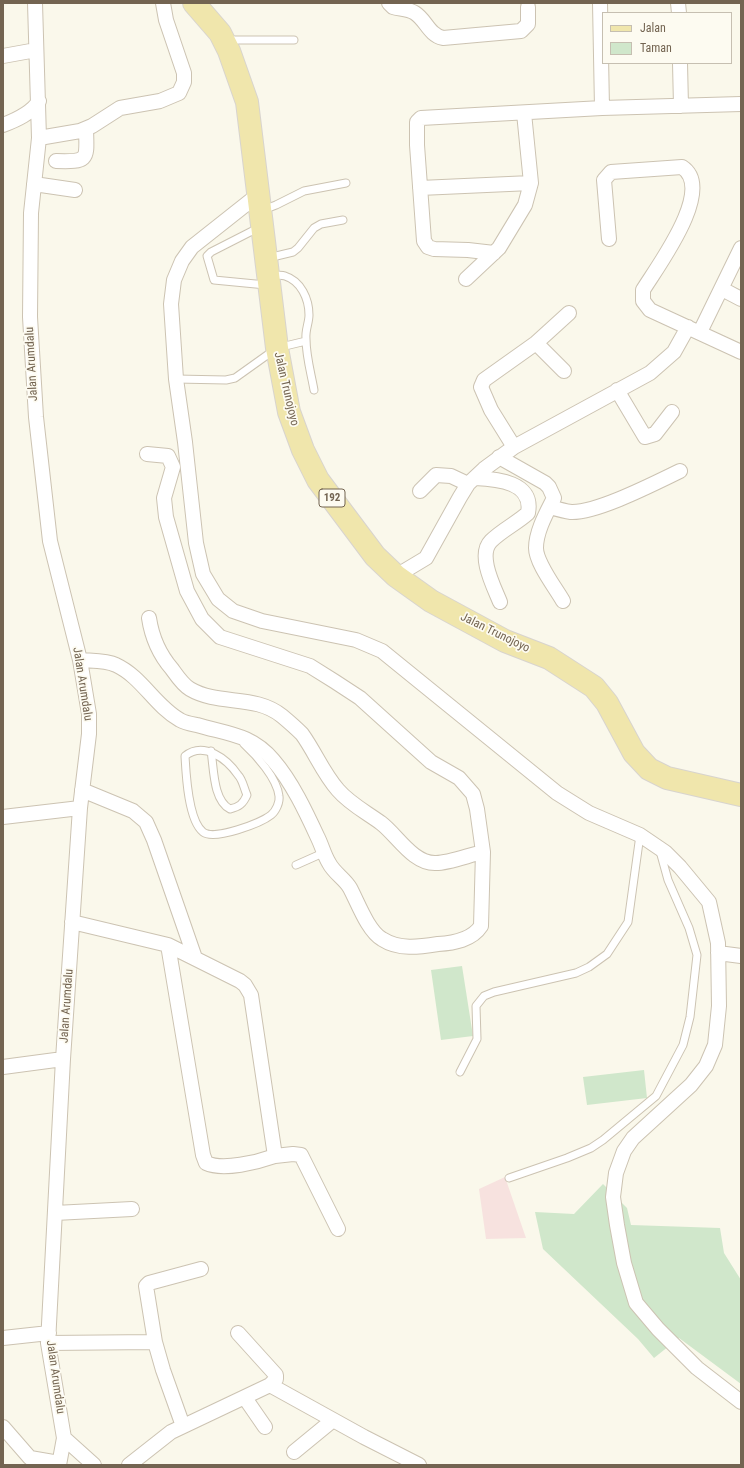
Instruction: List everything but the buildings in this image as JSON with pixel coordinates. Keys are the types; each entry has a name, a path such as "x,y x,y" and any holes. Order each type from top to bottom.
{"main road":[{"name":"Jalan Trunojoyo","path":"194,3 220,33 224,40 247,102 277,348 289,412 303,450 318,480 375,556 396,576 431,601 505,641 549,658 594,687 607,703 634,753 649,769 667,778 741,795"}],"street":[{"name":"Jalan Arumdalu","path":"35,3 39,138 31,213 30,317 36,417 50,542 80,660 89,714 89,734 80,808 63,1059 49,1338 64,1438"},
{"path":"39,138 86,129 120,108 160,101 179,93 184,82 184,73 166,20 164,3"},
{"path":"389,3 393,7 413,12 419,16 435,36 443,38 521,31 528,24 528,7"},
{"path":"600,3 602,41 602,108"},
{"path":"3,56 36,50"},
{"path":"680,64 681,106"},
{"path":"3,125 16,120 35,107 39,101"},
{"path":"494,253 468,250 434,250 428,247 424,241 417,122 421,118 602,108 741,104"},
{"path":"466,279 494,253 512,229 525,205 531,184 524,113"},
{"path":"56,161 78,162 82,160 86,155 86,129"},
{"path":"609,239 604,180 607,175 611,172 682,167 688,172 692,180 692,190 682,227 643,290 642,296 646,306 650,310 741,352"},
{"path":"34,184 76,190"},
{"path":"420,188 531,184"},
{"path":"261,210 192,247 182,261 174,280 171,304 176,379 196,543 203,574 218,599 233,611 262,621 356,640 382,651 557,792 589,813 640,835 660,849 680,866 709,902 718,942 719,1006 715,1045 709,1059 691,1085 633,1138 624,1151 616,1173 614,1197 617,1226 624,1263 636,1303 658,1329 698,1368 741,1402"},
{"path":"396,576 426,558 472,481 499,457 514,447 650,373 674,352 694,330 722,289 741,248"},
{"path":"722,289 741,299"},
{"path":"514,447 491,410 481,387 484,380 536,343 569,313"},
{"path":"536,343 564,371"},
{"path":"617,390 645,437 654,434 672,412"},
{"path":"80,660 116,665 137,681 160,706 181,721 232,733 248,739 259,746 273,760 293,790 319,840 323,853 338,877 349,886 374,932 380,938 401,947 449,943 468,938 481,926 483,852 477,809 473,794 458,778 431,762 360,698 334,681 310,666 220,636 202,619 187,591 166,517 164,498 173,467 172,463 168,456 147,454"},
{"path":"499,457 549,487 554,498 539,533 536,548 539,561 563,601"},
{"path":"550,507 570,512 584,510 622,498 680,471"},
{"path":"420,491 436,475 451,476 472,481 494,479 519,487 528,496 530,503 528,513 490,542 487,551 486,566 500,602"},
{"path":"149,618 155,644 166,662 182,682 190,689 206,695 254,702 265,706 280,715 301,734 325,773 338,790 357,807 390,831 411,852 425,861 436,863 483,852"},
{"path":"82,790 133,811 146,822 154,840 195,958"},
{"path":"3,817 80,808"},
{"path":"72,922 168,945 219,972 240,981 245,985 251,995 275,1156"},
{"path":"168,945 203,1155 206,1163 213,1166 228,1166 275,1156 293,1154 301,1155 338,1229"},
{"path":"718,953 741,956"},
{"path":"3,1067 63,1059"},
{"path":"55,1213 132,1209"},
{"path":"184,1426 163,1370 155,1342 146,1286 149,1283 201,1269"},
{"path":"129,1465 171,1432 270,1386 276,1380 276,1375 238,1333"},
{"path":"3,1338 49,1338 155,1342"},
{"path":"270,1386 419,1465"},
{"path":"245,1398 265,1427"},
{"path":"294,1452 333,1420"},
{"path":"3,1427 30,1458 58,1464 64,1438 94,1465"}],"lane":[{"path":"224,40 294,40"},
{"path":"314,390 305,329 309,317 308,302 298,285 284,275 267,273 214,280 207,256 261,210 276,206 304,191 346,182"},
{"path":"267,273 298,248 314,228 321,224 343,220"},
{"path":"176,379 226,380 235,378 277,348 306,341"},
{"path":"211,751 219,796 224,806 230,809 236,808 243,804 247,795 240,776 227,762 211,751 199,751 185,756 189,799 196,821 202,832 210,835 250,826 272,815 278,807 279,796 269,773 256,754 232,733"},
{"path":"460,1072 477,1039 476,1006 484,996 494,992 576,973 589,967 607,954 628,922 640,835"},
{"path":"509,1178 567,1158 591,1148 603,1140 656,1096 683,1045 690,1017 697,955 689,928 668,880 660,849"},
{"path":"296,865 323,853"}],"shaded area":[{"path":"505,1177 526,1238 486,1239 479,1189"}],"green space":[{"path":"462,966 473,1036 441,1040 431,970"},
{"path":"644,1070 647,1098 587,1105 583,1077"},
{"path":"603,1184 627,1208 631,1225 720,1228 724,1253 741,1280 741,1384 679,1338 654,1358 638,1339 543,1249 535,1212 574,1214"}]}
